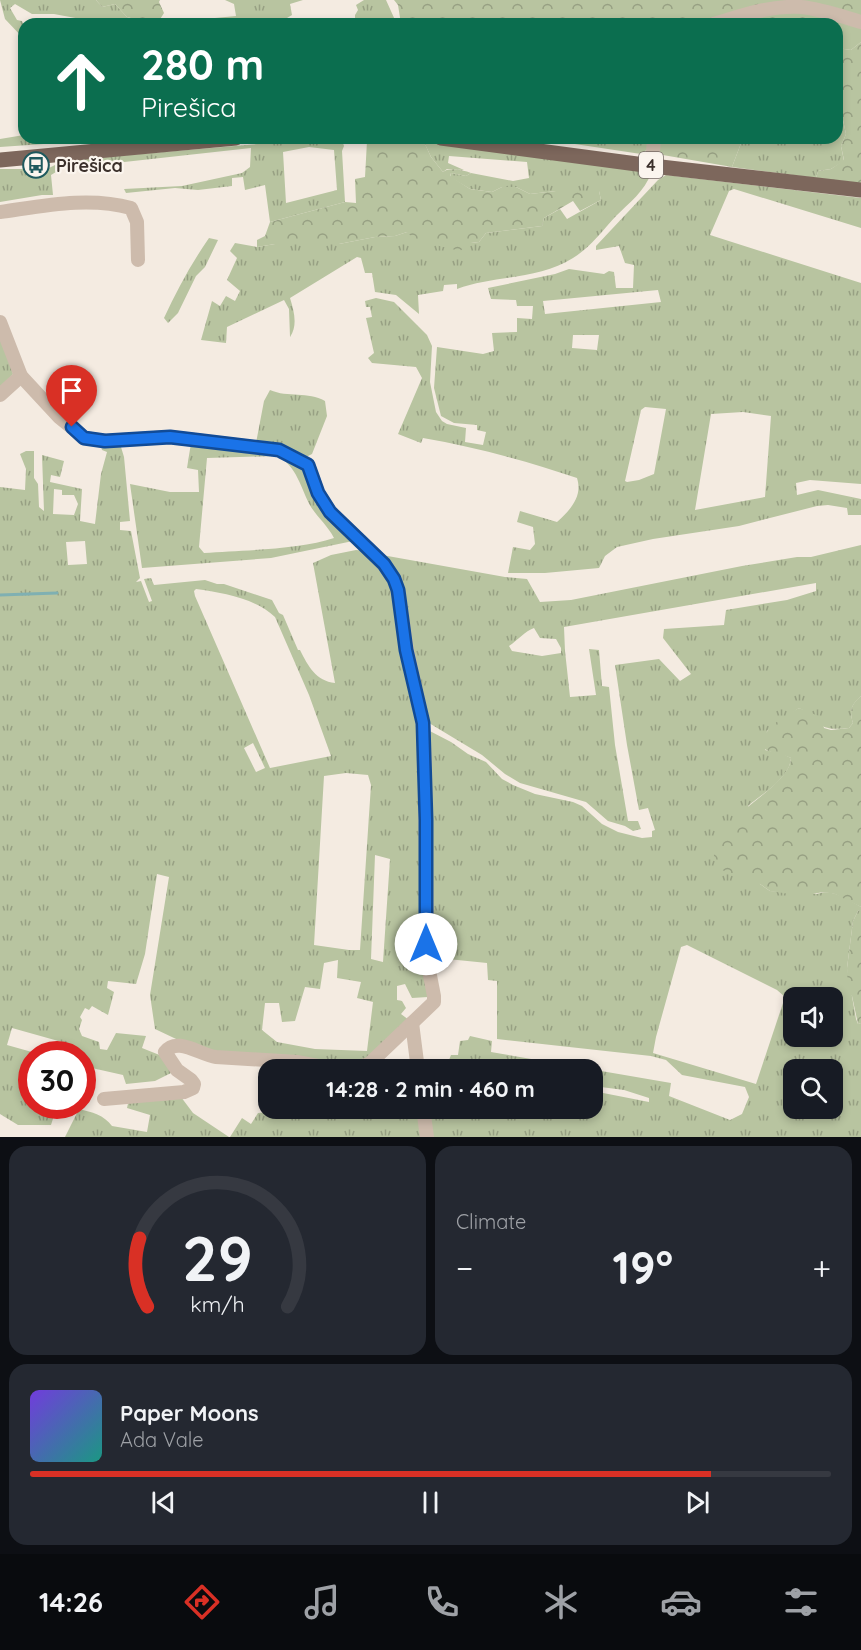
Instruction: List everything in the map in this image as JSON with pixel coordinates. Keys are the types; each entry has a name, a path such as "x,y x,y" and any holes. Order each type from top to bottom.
{"main road":[{"path":"0,160 172,144"},
{"name":"4","path":"486,144 861,190"}],"street":[{"path":"733,18 779,7 801,7 861,22"},
{"path":"652,166 654,144"},
{"path":"0,212 59,204 110,202 131,208 137,222 138,260"},
{"path":"0,322 21,376 52,410 84,438 105,441 170,437 279,450 308,465 318,493 330,512 384,564 394,579 398,590 406,650 423,723 426,776 427,960 434,1002 374,1059"},
{"path":"0,394 21,376"},
{"path":"412,1023 417,1059"},
{"path":"104,1100 184,1092 193,1088 194,1084 191,1080 177,1070 165,1052 176,1044 206,1056 258,1060"},
{"path":"425,1119 427,1137"}],"green space":[{"path":"0,0 96,0 102,7 115,4 130,18 75,18 54,14 32,14 15,4 10,8 18,20 18,33 5,19"},
{"path":"96,0 160,0 164,13 161,18 131,18 115,4 102,7"},
{"path":"225,0 303,0 290,4 292,15 287,18 215,18 236,16 234,4"},
{"path":"364,0 386,0 394,18 355,18 358,10 356,5"},
{"path":"394,0 861,0 861,18 824,7 712,18 400,18 398,5"},
{"path":"778,11 826,15 827,18 752,18"},
{"path":"843,20 861,26 861,42 851,50 843,49"},
{"path":"861,42 861,183 816,178 818,171 831,169 844,160 841,146 846,134 843,120 843,49 851,50"},
{"path":"843,120 846,134 843,141"},
{"path":"18,136 18,144 44,144 0,147 0,139"},
{"path":"258,144 343,144 345,202 270,222 265,185 245,190 243,177 232,178 232,186 198,190 175,188 126,193 124,189 182,186 242,173 250,167 251,148 61,169 51,175 53,195 0,202 0,169 29,169 30,174 39,173 55,165 80,159","holes":["309,147 334,150 337,190 286,203 283,152"]},
{"path":"367,144 425,144 431,157 443,172 452,169 471,173 466,176 451,173 450,176 470,189 492,192 502,187 516,187 530,194 556,191 599,191 601,200 580,211 573,201 544,218 542,226 486,233 479,242 471,243 460,251 415,240 407,232 395,236 375,237 339,244 275,244 257,247 257,240 265,236 270,222 345,202 356,203 355,179 365,177"},
{"path":"425,144 648,169 651,173 641,191 591,244 560,265 531,274 486,281 457,289 457,284 444,285 443,291 418,295 419,314 396,295 375,292 372,273 365,273 361,258 357,257 290,298 295,323 290,337 289,309 284,300 227,327 226,343 201,340 212,301 220,306 226,296 235,301 240,291 227,280 237,258 230,251 235,243 257,247 275,244 339,244 375,237 395,236 407,232 471,243 479,242 486,233 542,226 544,218 560,209 567,219 601,200 599,191 556,191 530,194 516,187 502,187 492,192 470,189 450,177 451,173 466,176 471,173 513,181 529,178 527,162 449,156 448,163 464,170 447,169 443,172 431,157"},
{"path":"575,144 649,144 648,149 641,154"},
{"path":"656,144 741,144 732,167 657,154"},
{"path":"741,144 842,144 844,161 831,169 818,171 816,178 732,167"},
{"path":"666,175 861,198 861,228 734,189 729,191 710,235 861,283 861,484 810,480 796,483 797,495 818,490 861,499 861,515 848,515 847,508 817,506 739,526 617,547 605,556 599,568 545,573 508,573 513,547 530,550 535,544 533,527 517,522 520,511 557,522 571,508 577,497 577,478 481,450 423,438 421,443 398,434 422,378 416,367 372,363 368,358 374,353 366,318 372,317 370,307 366,307 365,301 376,298 394,302 427,335 432,346 430,382 436,412 447,424 466,428 465,442 483,445 486,432 477,430 477,425 454,423 441,416 434,388 437,347 483,354 494,351 492,333 517,332 517,318 532,319 533,306 517,306 516,300 491,299 488,288 569,269 604,274 609,271 614,272 616,288 633,288 634,265 625,263 619,246 596,250 596,246 658,180","holes":["658,290 661,302 545,314 543,301","573,335 599,335 597,350 572,348","645,407 666,409 654,474 627,482 625,481 641,410","743,412 771,416 765,497 695,510 711,414"]},
{"path":"209,238 218,240 205,267 196,276 178,313 168,323 164,318 190,267"},
{"path":"0,330 13,374 0,389"},
{"path":"270,390 284,394 312,396 325,401 327,416 312,454 306,457 256,443 264,401"},
{"path":"191,443 283,455 306,471 353,541 271,558 142,568 130,484 170,492 199,492 198,470 187,468","holes":["276,456 294,471 311,507 334,538 288,547 204,553 199,547 207,458"]},
{"path":"116,444 121,447 130,521 120,522 120,530 131,531 140,578 136,582 141,581 149,602 152,601 144,579 151,578 154,585 205,580 272,600 279,613 283,615 298,650 318,676 328,682 335,683 313,563 331,555 356,550 366,551 376,558 395,590 417,717 428,997 412,998 405,984 397,986 397,1000 402,1001 406,1008 401,1014 409,1020 372,1056 365,1059 258,1059 212,1056 155,1029 150,995 169,877 157,874 145,954 136,984 108,981 107,988 114,992 108,1015 92,1006 89,1010 85,1008 80,1017 82,1020 79,1029 82,1036 99,1042 100,1049 107,1050 116,1033 146,1036 142,1048 162,1056 173,1072 155,1081 126,1084 123,1075 96,1069 96,1041 58,1041 12,1028 7,1045 18,1048 18,1119 53,1119 51,1125 18,1125 0,1114 0,487 25,490 26,469 20,454 34,451 34,478 38,484 39,507 44,511 42,455 64,461 60,477 51,475 50,482 82,489 80,521 95,524 101,474 107,452 102,450 101,446","holes":["54,489 62,490 62,495 74,495 78,504 74,515 53,514","85,541 87,564 68,565 66,542","196,589 248,601 275,617 309,695 331,756 270,768 194,591","253,743 265,768 256,772 244,748","346,773 368,775 371,785 360,950 314,945 324,776","375,855 390,859 383,962 371,959","338,960 337,978 361,982 357,998 373,1002 367,1051 315,1049 277,1042 262,1030 265,1003 279,1003 282,1022 295,1021 305,987 320,989 324,963"]},
{"path":"861,545 861,696 852,708 853,723 849,728 824,727 799,708 767,731 765,750 791,758 781,779 748,806 760,884 770,891 834,894 861,907 853,921 847,968 856,1019 858,1024 861,1023 861,1137 430,1137 427,1119 603,1119 603,1093 649,1102 649,1098 624,1090 603,1087 603,1071 671,1083 669,1096 730,1120 742,1114 749,1097 745,1087 682,1075 666,1060 651,1056 497,1039 497,981 488,980 487,963 428,957 424,728 486,762 502,779 513,785 535,794 582,806 602,824 618,832 642,838 652,837 652,831 655,830 648,808 639,810 615,665 659,659 680,681 691,674 663,638 664,629 724,625 726,610 787,600 816,591 816,583 564,627 570,697 596,695 589,649 599,650 602,686 609,687 615,745 628,821 638,821 641,829 633,831 608,821 586,802 520,783 482,755 424,720 382,555 527,579 540,602 571,600 797,557 811,557","holes":["534,628 540,638 556,639 561,653 542,656 512,651 509,646","687,945 777,990 783,995 783,987 843,987 843,1047 783,1047 783,1003 756,1084 653,1053 681,947"]},
{"path":"861,696 861,907 835,894 823,892 803,896 770,891 760,884 719,869 714,856 716,842 737,816 765,793 787,770 791,758 762,747 769,729 780,719 799,708 821,717 824,728 831,730 849,728 853,723 852,708"},
{"path":"861,910 861,1023 858,1024 852,996 848,991 847,968 853,921 858,911"},
{"path":"470,1036 492,1041 491,1052 532,1059 449,1059 451,1055 458,1055 460,1041 468,1040"},
{"path":"178,1093 193,1113 229,1137 65,1137 74,1119 96,1119 96,1114 112,1126 147,1132 150,1115 127,1108 129,1099"},
{"path":"258,1113 258,1119 419,1119 423,1137 230,1137 242,1118 251,1124"}],"waterway":[{"path":"0,595 57,593"}],"place":[{"name":"Pirešica","path":"36,165"}],"route":[{"path":"72,427 84,438 105,441 170,437 279,450 308,465 318,493 330,512 384,564 398,590 406,650 423,723 426,944"}]}
